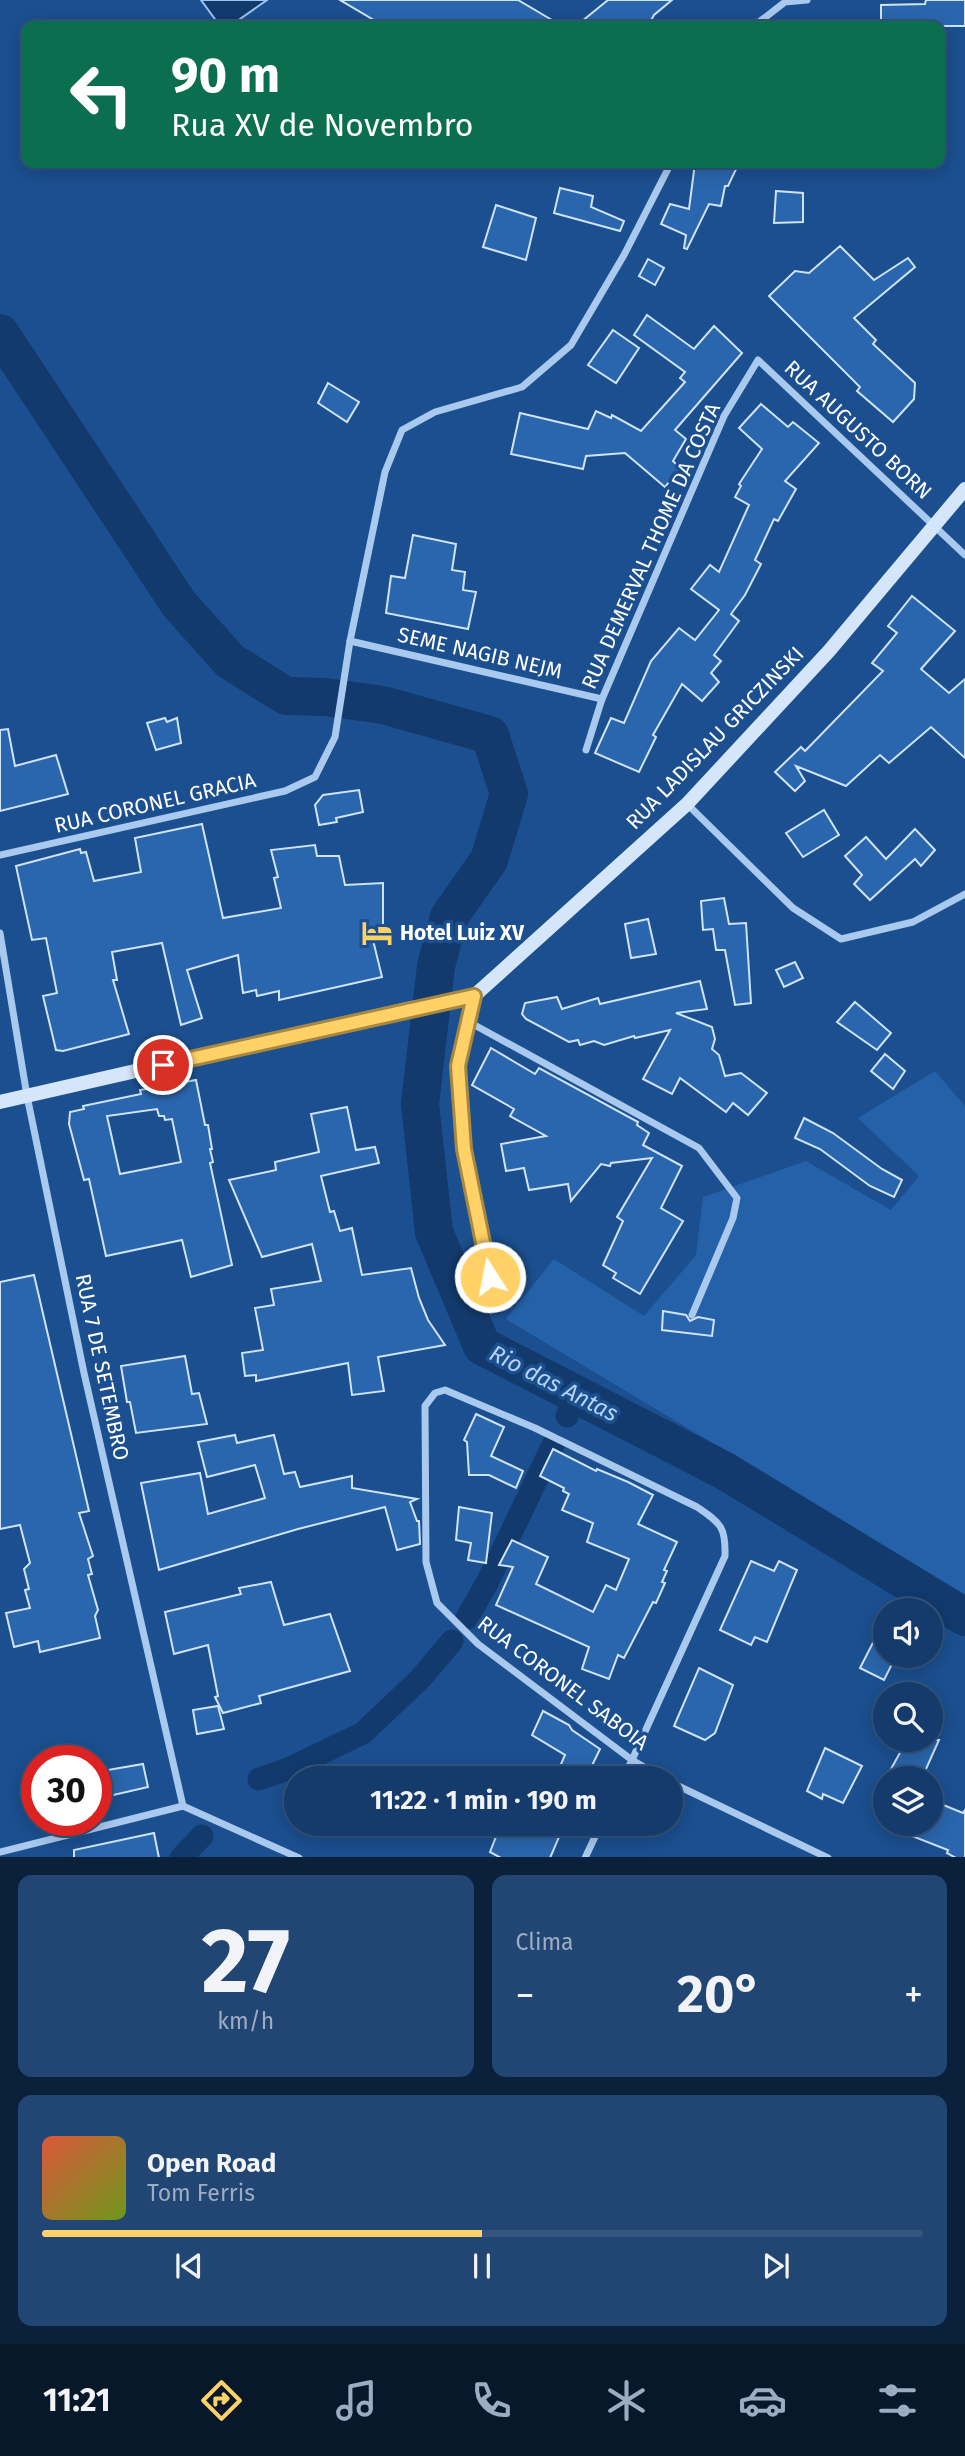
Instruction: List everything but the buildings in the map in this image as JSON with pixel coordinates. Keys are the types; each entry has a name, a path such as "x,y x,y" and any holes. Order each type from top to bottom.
{"main road":[{"name":"RUA LADISLAU GRICZINSKI","path":"474,996 687,804 829,651 965,489"},
{"path":"0,1102 474,996"}],"street":[{"path":"760,21 785,1 807,0"},
{"path":"350,641 385,472 402,430 435,412 522,387 571,345 624,255 668,168"},
{"name":"RUA AUGUSTO BORN","path":"758,360 965,555"},
{"name":"RUA DEMERVAL THOME DA COSTA","path":"586,750 602,699 724,416 758,360"},
{"name":"RUA CORONEL GRACIA","path":"0,855 285,791 315,776 335,737 350,641"},
{"name":"SEME NAGIB NEJM","path":"350,641 602,699"},
{"path":"687,804 793,908 841,939 914,922 965,894"},
{"name":"RUA 7 DE SETEMBRO","path":"0,933 27,1096 87,1387 183,1805"},
{"path":"474,996 458,1066 464,1149 490,1277"},
{"path":"469,1022 699,1148 737,1198 733,1218 692,1315"},
{"name":"RUA CORONEL SABOIA","path":"632,1760 725,1556 726,1536 717,1521 697,1507 535,1428 445,1390 435,1393 425,1406 426,1562 437,1603 478,1644 632,1760 642,1766"},
{"path":"629,1766 632,1760"},
{"path":"683,1788 828,1857"},
{"path":"0,1852 183,1805 299,1857"},
{"path":"585,1857 595,1836"}],"shaded area":[{"path":"201,0 267,0 237,21 216,21"},
{"path":"935,1071 965,1106 965,1599 506,1319 554,1259 644,1316 696,1255 703,1197 806,1161 891,1210 919,1176 858,1118"}],"waterway":[{"name":"Rio das Antas","path":"0,333 179,604 230,661 286,696 325,697 383,705 490,735 509,794 489,860 449,917 436,966 420,1104 434,1232 482,1346 725,1471 965,1617"},
{"path":"567,1416 577,1394"},
{"path":"467,1618 488,1581 553,1445"},
{"path":"259,1779 288,1769 363,1733 421,1678 452,1641"},
{"path":"182,1857 202,1836"}],"place":[{"name":"Hotel Luiz XV","path":"377,933"}],"route":[{"path":"163,1065 474,996 458,1066 464,1149 490,1277"}]}
